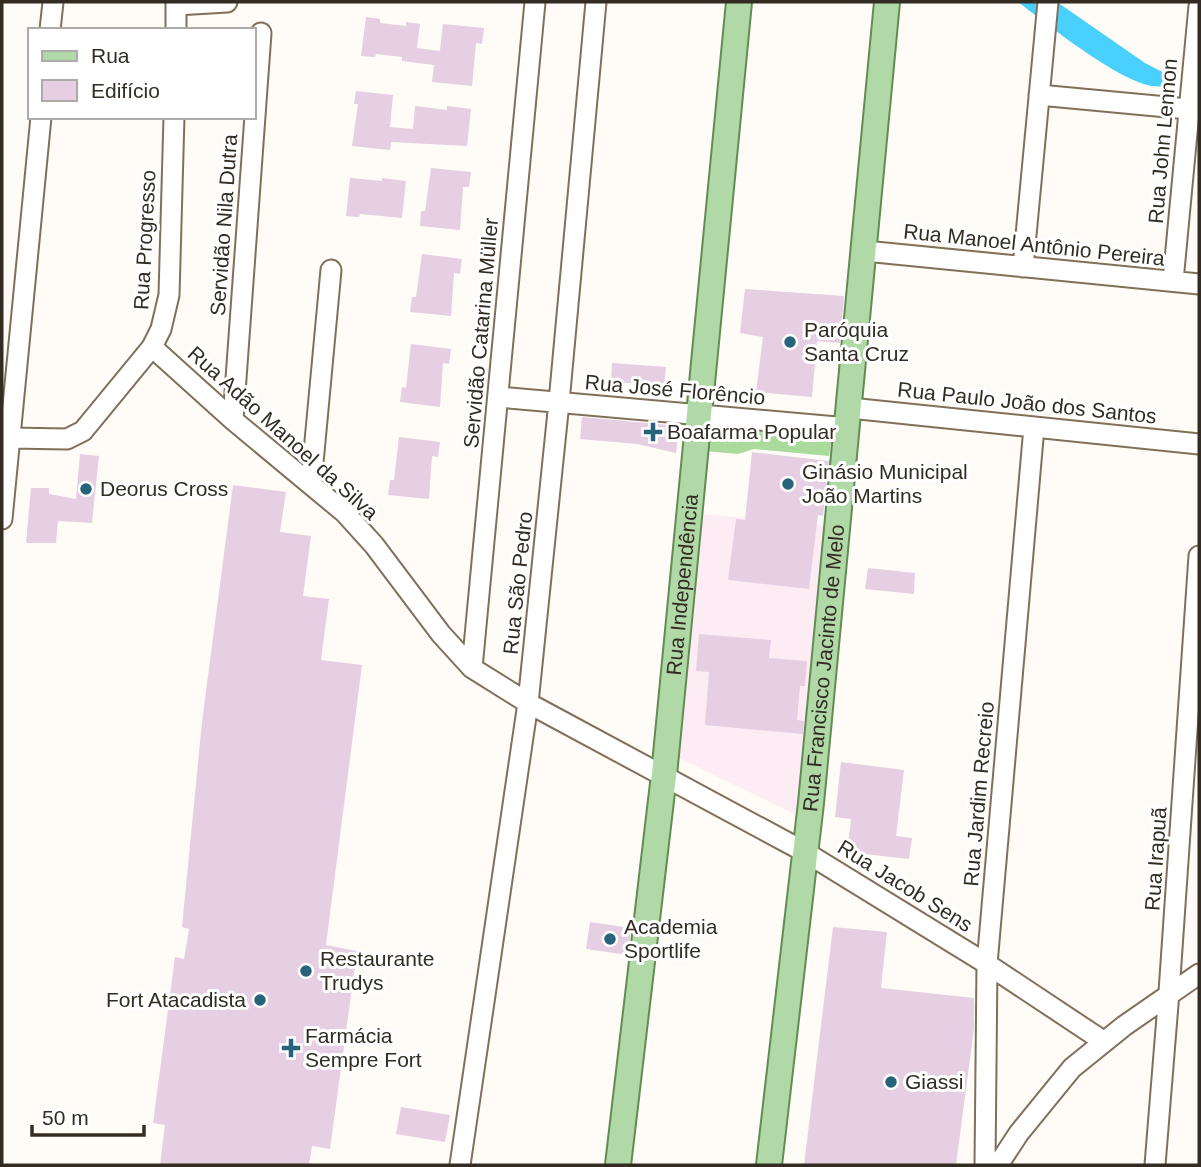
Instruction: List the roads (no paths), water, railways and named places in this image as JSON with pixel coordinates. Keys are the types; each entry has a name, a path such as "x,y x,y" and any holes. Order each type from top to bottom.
{"main road":[{"name":"Rua Independência","path":"618,1165 664,775 738,2"},
{"name":"Rua Francisco Jacinto de Melo","path":"769,1165 805,852 849,418 887,2"}],"street":[{"path":"50,28 53,2"},
{"path":"176,28 176,3 227,2"},
{"name":"Servidão Catarina Müller","path":"472,668 536,2"},
{"name":"Rua São Pedro","path":"460,1165 528,703 596,2"},
{"path":"1023,267 1048,2"},
{"name":"Rua John Lennon","path":"1173,281 1194,110 1199,6"},
{"name":"Servidão Nila Dutra","path":"256,102 261,33"},
{"path":"1039,95 1194,110"},
{"path":"2,519 41,119"},
{"name":"Rua Progresso","path":"10,438 67,439 83,431 152,347 161,329 169,295 174,119"},
{"name":"Servidão Nila Dutra","path":"233,420 255,119"},
{"name":"Rua Manoel Antônio Pereira","path":"865,251 1199,284"},
{"path":"311,484 331,270"},
{"name":"Rua Adão Manoel da Silva","path":"152,347 233,420 345,513 472,668 528,703"},
{"name":"Rua José Florêncio","path":"498,397 699,415 849,418"},
{"name":"Rua Paulo João dos Santos","path":"849,418 1034,427 1199,444"},
{"name":"Rua Jardim Recreio","path":"985,1165 987,964 1034,427"},
{"name":"Rua Irapuã","path":"1155,1165 1170,992 1199,556"},
{"name":"Rua Jacob Sens","path":"528,703 805,852 987,964 1103,1041"},
{"path":"998,1165 1010,1145 1059,1082 1103,1041 1199,974"}],"water":[{"path":"1018,2 1057,2 1145,63 1172,77 1163,86 1145,84 1123,75 1071,42"}],"place":[{"name":"Paróquia Santa Cruz","path":"790,342"},
{"name":"Boafarma Popular","path":"653,432"},
{"name":"Ginásio Municipal João Martins","path":"788,484"},
{"name":"Deorus Cross","path":"86,489"},
{"name":"Academia Sportlife","path":"610,939"},
{"name":"Restaurante Trudys","path":"306,971"},
{"name":"Fort Atacadista","path":"260,1000"},
{"name":"Farmácia Sempre Fort","path":"291,1048"},
{"name":"Giassi","path":"891,1082"}]}
